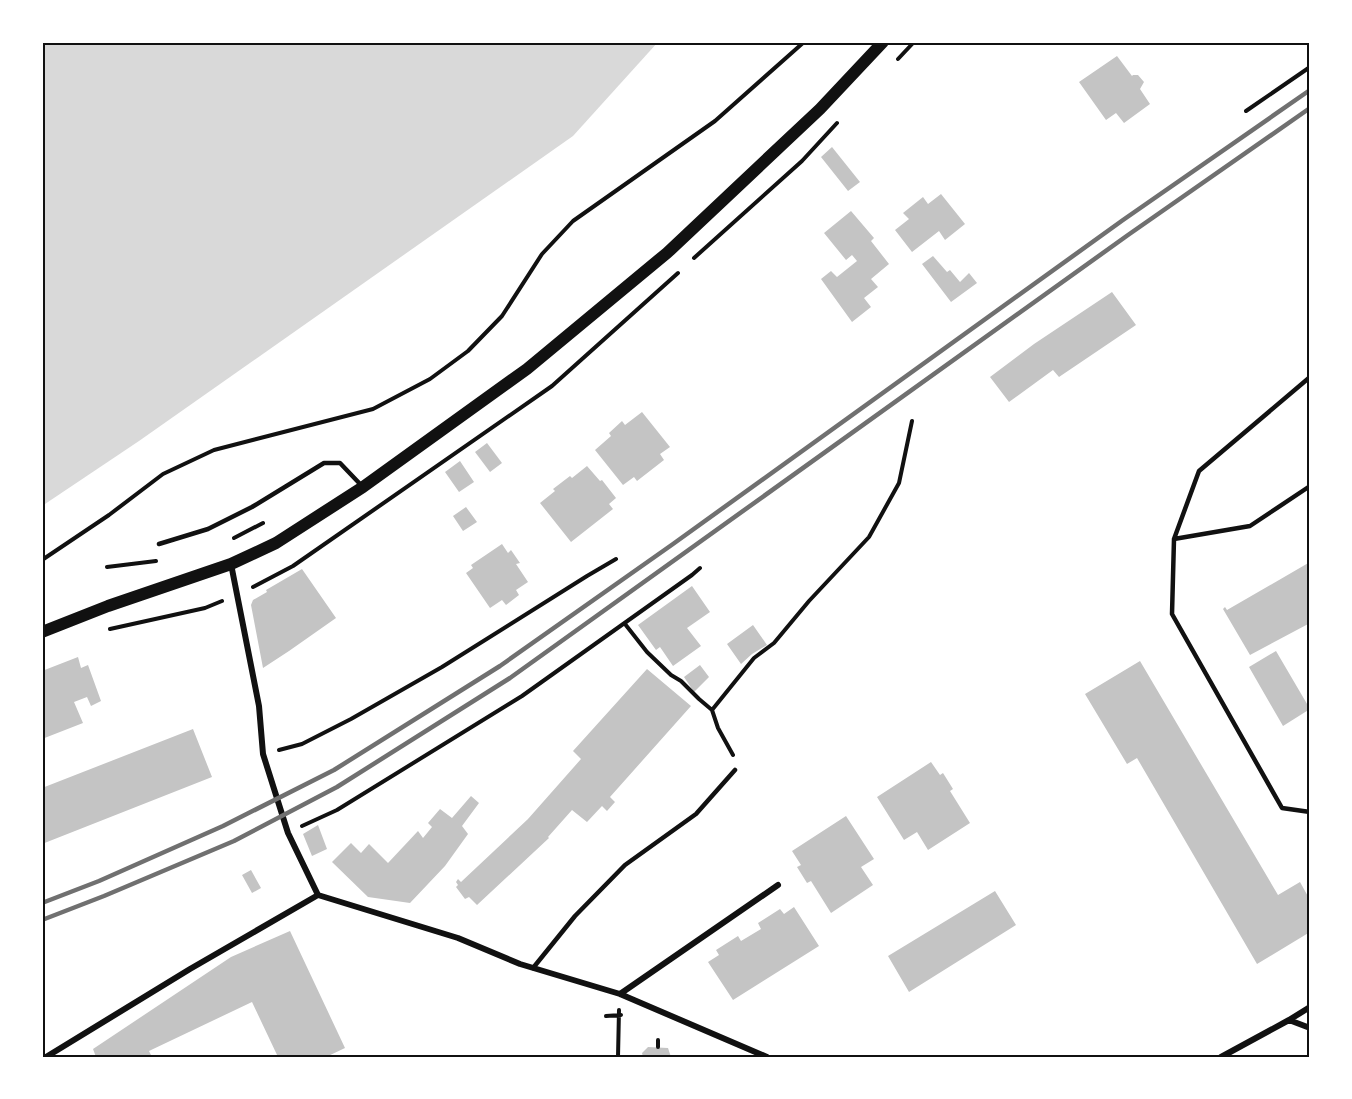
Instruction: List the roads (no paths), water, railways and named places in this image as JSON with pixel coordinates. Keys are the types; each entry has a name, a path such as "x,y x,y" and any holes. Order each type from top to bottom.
{"main road":[{"path":"42,632 108,606 231,564 276,543 363,487 527,369 667,253 820,109 883,42"}],"street":[{"path":"231,564 259,706 263,754 288,832 318,895"},
{"path":"620,994 778,885"},
{"path":"46,1057 190,969 318,895 458,938 520,964 620,994 767,1057"},
{"path":"1221,1057 1310,1007"},
{"path":"1289,1020 1310,1028"}],"lane":[{"path":"1310,376 1199,471 1174,539 1172,614 1282,808 1310,812"},
{"path":"159,544 208,529 252,507 324,463 340,463 363,487"},
{"path":"1174,539 1250,526 1310,486"},
{"path":"532,968 575,916 625,866 696,814 735,770"}],"railway":[{"path":"42,903 99,881 223,826 334,770 500,666 1123,220 1310,90"},
{"path":"42,920 234,841 337,787 510,678 1128,235 1310,108"}]}
